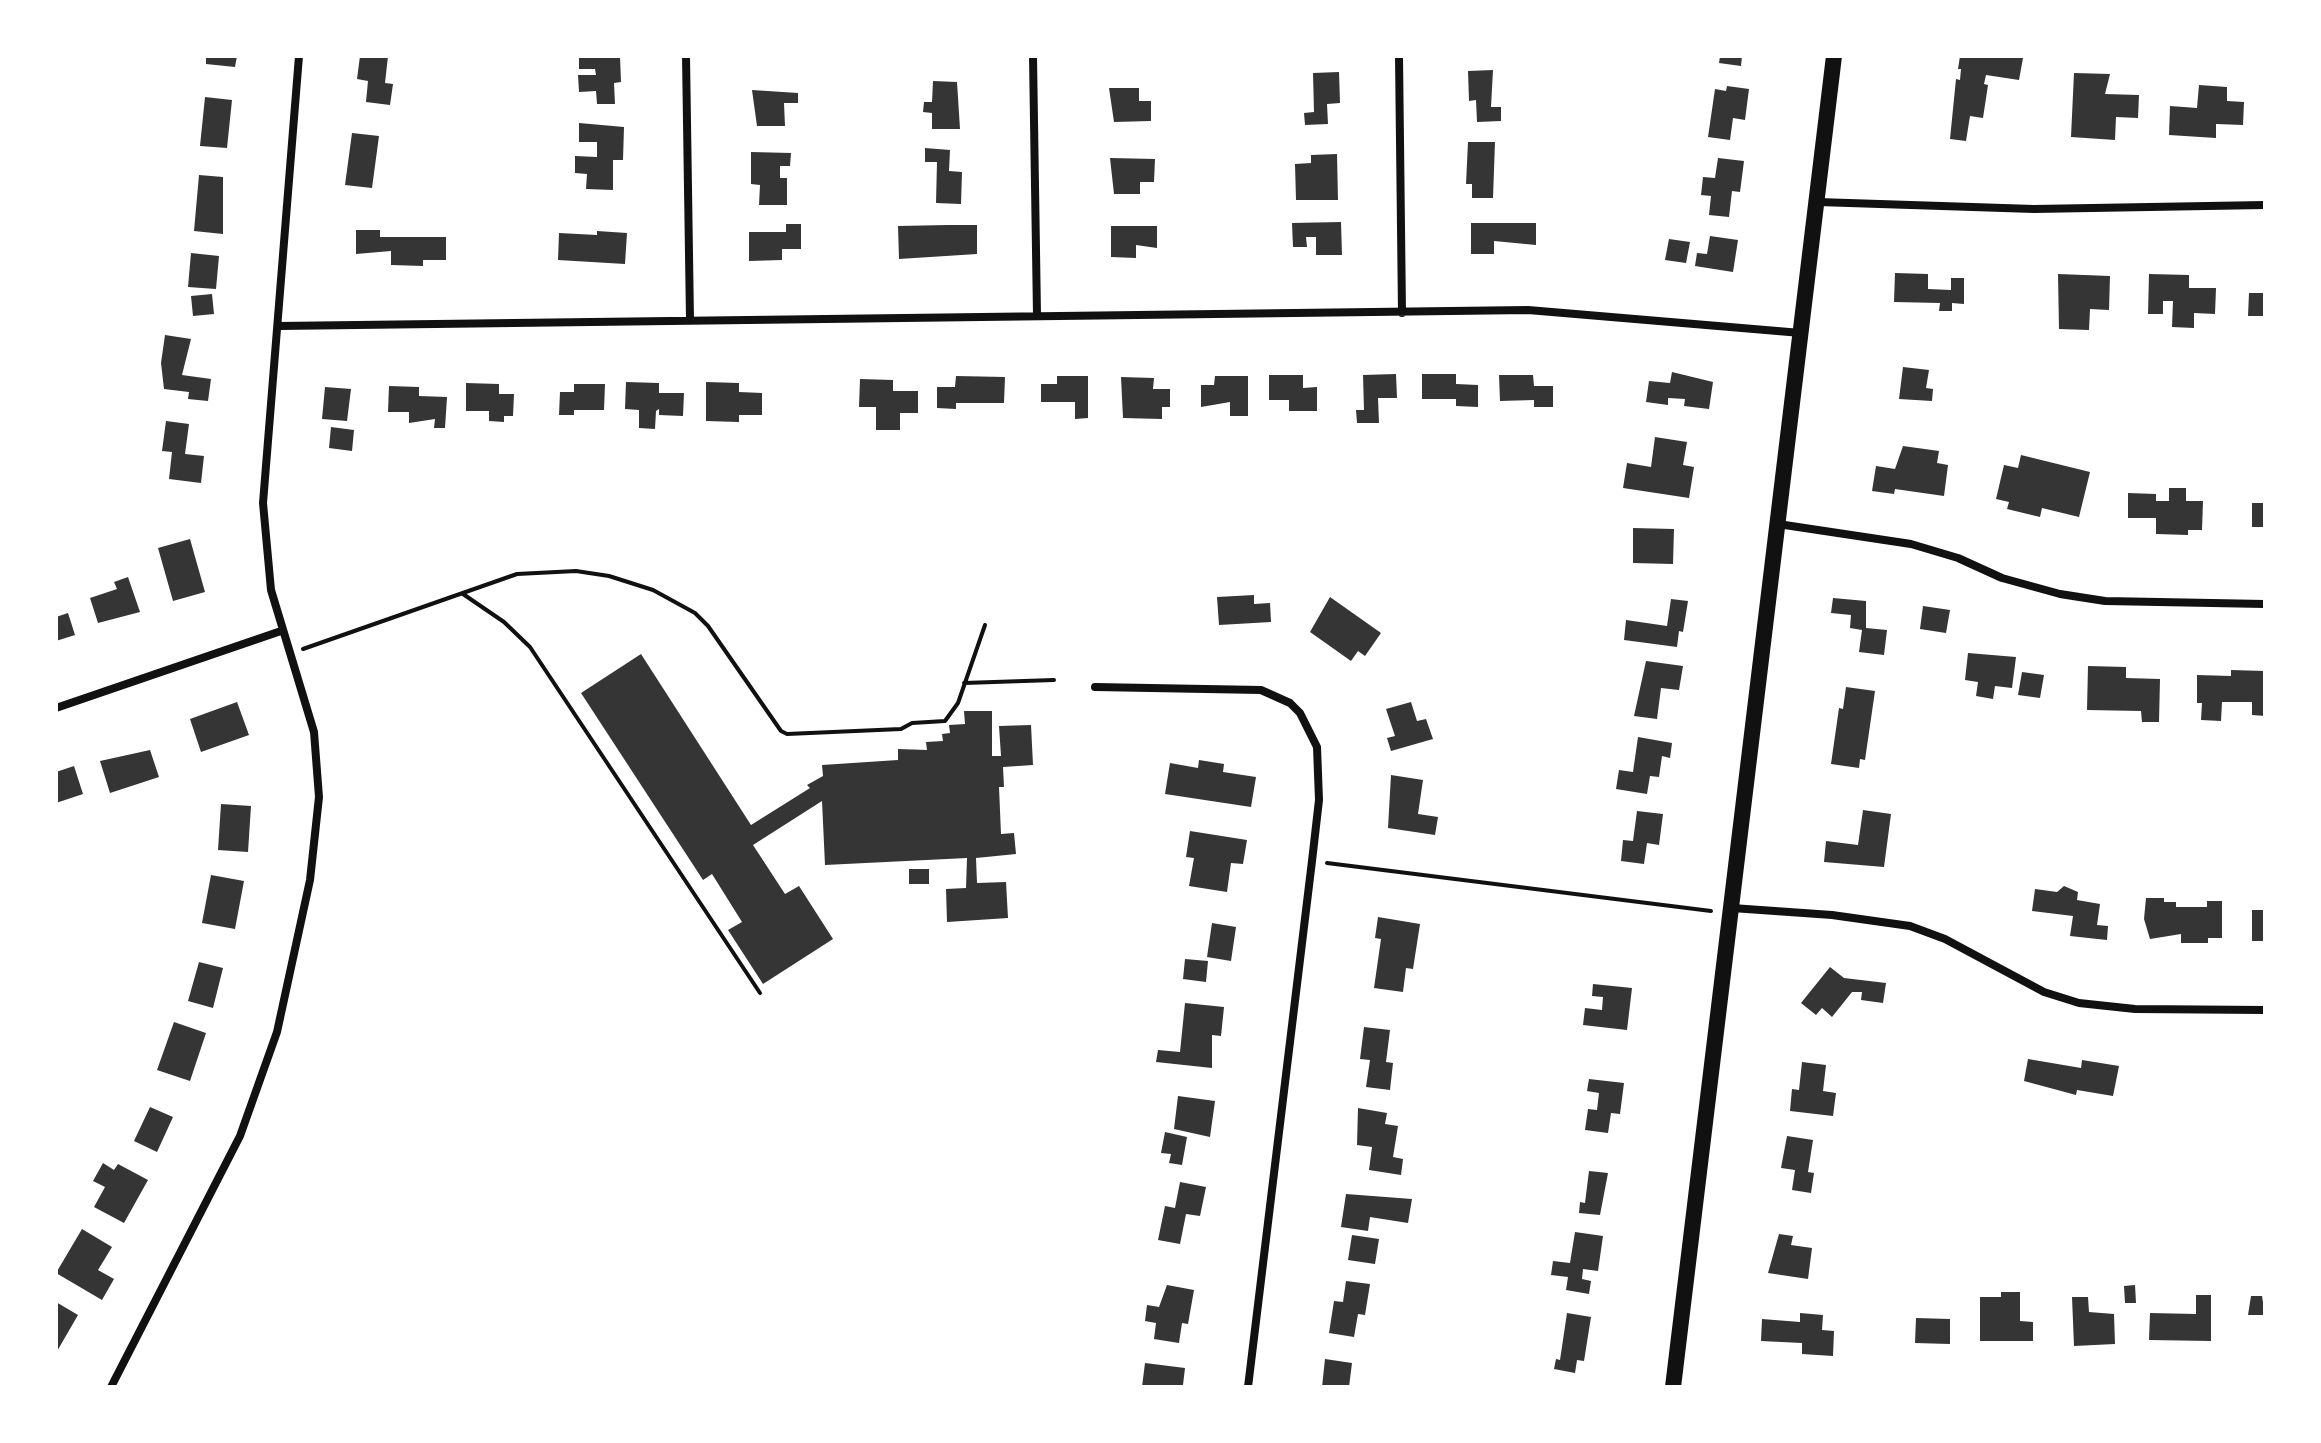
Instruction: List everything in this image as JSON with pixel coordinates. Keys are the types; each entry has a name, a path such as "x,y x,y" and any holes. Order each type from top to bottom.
{"main road":[{"path":"1673,1387 1834,56"}],"street":[{"path":"111,1387 240,1136 277,1032 289,986 316,839 318,765 305,696 281,631 267,568 263,503 299,56"},
{"path":"686,56 690,320"},
{"path":"1033,56 1037,315"},
{"path":"1399,56 1402,313"},
{"path":"1818,202 2034,209 2265,205"},
{"path":"279,326 1528,310 1802,333"},
{"path":"1778,524 1911,544 1958,558 2002,578 2060,594 2105,601 2265,604"},
{"path":"56,708 281,631"},
{"path":"1095,687 1243,687 1275,694 1290,703 1314,735 1320,764 1312,861 1248,1387"},
{"path":"1732,908 1882,920 1910,926 1945,939 2044,992 2079,1003 2135,1009 2265,1010"}],"path":[{"path":"303,649 517,574 543,571 609,576 653,590 695,613 708,626 781,731 787,734 901,729 912,723 942,722 954,710 985,625"},
{"path":"462,593 504,622 530,647 760,993"},
{"path":"964,683 1054,680"},
{"path":"1312,861 1714,911"}],"building":[{"path":"206,56 237,56 235,67 206,64"},
{"path":"360,56 388,56 385,83 393,84 390,105 366,102 368,81 357,79"},
{"path":"579,56 620,56 621,82 614,83 615,104 597,104 596,91 579,92 578,75 596,75 595,69 579,69"},
{"path":"1720,56 1742,56 1741,66 1719,63"},
{"path":"1960,56 2023,58 2019,80 1986,75 1984,84 1988,85 1983,118 1970,116 1966,141 1950,139 1956,79 1960,80"},
{"path":"1493,70 1491,107 1501,107 1501,121 1477,122 1476,100 1469,101 1468,71"},
{"path":"1339,72 1340,103 1327,104 1328,124 1305,125 1304,113 1314,112 1313,73"},
{"path":"2074,73 2110,74 2105,94 2139,95 2138,118 2116,117 2115,140 2071,137"},
{"path":"933,81 957,82 960,129 932,129 932,113 923,112 924,102 932,102"},
{"path":"2199,85 2227,87 2227,101 2244,102 2243,125 2216,124 2216,138 2169,135 2170,106 2197,108"},
{"path":"1727,86 1749,89 1745,120 1733,118 1730,140 1708,137 1715,89 1726,91"},
{"path":"1109,88 1139,88 1139,101 1151,101 1151,121 1114,122"},
{"path":"752,90 798,93 798,103 784,103 785,126 757,126"},
{"path":"205,97 232,100 227,148 200,146"},
{"path":"579,123 624,127 623,160 613,160 613,190 586,189 587,174 575,173 575,156 597,157 597,142 579,142"},
{"path":"352,133 379,136 372,188 345,185"},
{"path":"1468,142 1495,142 1493,198 1472,198 1472,184 1466,184"},
{"path":"925,148 950,150 949,171 962,172 961,204 936,203 937,162 925,162"},
{"path":"751,152 791,153 790,166 780,166 780,178 787,178 787,205 759,205 760,185 751,184"},
{"path":"1337,154 1338,200 1296,200 1295,164 1311,163 1311,155"},
{"path":"1110,158 1155,159 1154,182 1140,182 1140,194 1114,194"},
{"path":"1718,158 1744,161 1740,192 1732,191 1729,217 1709,215 1711,196 1701,195 1703,177 1715,178"},
{"path":"199,175 223,177 223,234 194,231"},
{"path":"1341,222 1342,255 1316,255 1316,237 1306,237 1307,247 1293,247 1292,223"},
{"path":"1471,223 1536,223 1536,245 1494,241 1494,254 1471,254"},
{"path":"786,224 801,224 801,249 782,249 782,260 749,261 749,232 786,232"},
{"path":"977,225 977,254 899,259 898,226"},
{"path":"1111,226 1157,226 1157,248 1136,245 1136,258 1111,257"},
{"path":"356,230 380,230 380,237 446,237 446,260 423,260 423,266 391,265 391,251 356,254"},
{"path":"597,231 627,233 625,264 558,260 559,233 597,235"},
{"path":"1710,236 1738,240 1733,272 1695,266 1697,253 1707,254"},
{"path":"1669,239 1690,242 1686,263 1665,260"},
{"path":"191,253 219,256 216,289 188,287"},
{"path":"1895,273 1928,274 1928,289 1951,290 1951,278 1964,278 1964,304 1952,303 1952,311 1939,311 1940,303 1894,302"},
{"path":"2058,274 2110,276 2109,310 2090,309 2089,330 2059,329"},
{"path":"2149,274 2189,275 2189,288 2216,288 2215,314 2194,313 2194,328 2172,327 2173,301 2163,301 2163,314 2148,314"},
{"path":"2249,293 2265,293 2265,316 2248,316"},
{"path":"212,294 214,314 193,316 191,296"},
{"path":"165,335 191,339 182,375 211,379 208,401 188,399 189,392 164,389 161,363"},
{"path":"1903,367 1929,370 1926,388 1933,389 1932,401 1899,399"},
{"path":"1672,372 1713,382 1709,409 1684,406 1685,399 1668,398 1668,405 1646,402 1649,381 1670,383"},
{"path":"1396,374 1397,398 1378,398 1379,423 1357,423 1356,410 1364,410 1363,375"},
{"path":"1422,374 1456,374 1456,384 1478,385 1478,407 1456,406 1456,399 1422,399"},
{"path":"1269,375 1303,375 1303,388 1317,387 1317,411 1289,411 1289,400 1269,400"},
{"path":"1499,375 1533,375 1534,386 1553,386 1553,407 1534,407 1534,400 1500,401"},
{"path":"956,376 1005,377 1004,403 956,403 956,409 937,408 937,387 955,387"},
{"path":"1057,376 1088,376 1088,418 1075,419 1075,402 1041,402 1041,384 1057,384"},
{"path":"1215,376 1248,376 1248,416 1230,416 1230,402 1201,407 1201,385 1214,385"},
{"path":"1121,377 1154,378 1153,389 1170,389 1170,407 1162,407 1162,419 1123,418"},
{"path":"860,379 893,380 893,391 918,391 918,413 900,413 900,430 876,430 876,407 859,407"},
{"path":"626,382 659,383 659,393 684,393 683,416 659,415 659,409 656,411 655,429 639,428 639,410 625,409"},
{"path":"706,382 739,383 739,392 762,393 762,415 739,415 739,422 706,421"},
{"path":"466,383 499,384 499,394 514,394 513,416 504,416 504,422 489,421 489,411 466,411"},
{"path":"574,384 605,384 604,410 574,410 574,415 559,415 560,392 574,392"},
{"path":"389,386 419,387 419,396 447,397 445,428 434,428 435,419 409,423 409,412 388,412"},
{"path":"325,387 351,389 347,421 322,419"},
{"path":"166,421 189,424 185,454 204,456 201,483 169,479 172,452 162,451"},
{"path":"331,427 354,430 352,451 329,448"},
{"path":"1655,437 1687,442 1683,465 1694,467 1689,498 1623,488 1627,463 1651,467"},
{"path":"1903,446 1939,451 1937,463 1948,465 1944,496 1895,489 1894,494 1872,491 1876,466 1895,469"},
{"path":"2021,455 2090,472 2079,517 2042,508 2040,517 2007,509 2009,502 1996,499 2004,465 2018,468"},
{"path":"2169,488 2186,488 2186,501 2203,501 2202,530 2188,530 2188,535 2156,534 2156,518 2128,518 2128,493 2156,494 2156,501 2169,501"},
{"path":"2252,503 2265,503 2265,527 2252,527"},
{"path":"1633,528 1674,529 1673,564 1633,563"},
{"path":"190,539 205,592 173,601 158,548"},
{"path":"128,577 140,612 98,623 90,598 117,589 114,582"},
{"path":"1254,595 1254,604 1270,603 1271,622 1219,625 1217,597"},
{"path":"1330,597 1381,633 1365,656 1358,651 1351,661 1310,632"},
{"path":"1833,598 1866,601 1866,628 1887,630 1884,655 1859,652 1862,630 1850,628 1851,615 1831,613"},
{"path":"1671,599 1688,601 1677,647 1624,640 1626,620 1667,626"},
{"path":"1923,606 1950,610 1946,633 1920,629"},
{"path":"68,613 75,635 56,641 56,617"},
{"path":"1968,653 2016,657 2012,688 1995,686 1993,699 1976,696 1978,682 1965,680"},
{"path":"641,654 751,825 810,788 807,785 823,776 822,765 898,760 898,749 927,750 926,742 943,741 942,734 950,733 949,725 965,724 964,711 992,711 992,756 1001,756 999,726 1031,725 1033,765 1003,767 1004,787 999,787 1001,834 1014,833 1016,854 976,858 977,883 1006,882 1008,918 947,922 946,889 966,888 967,858 825,865 822,801 753,845 785,894 799,886 833,939 763,984 728,930 742,922 712,874 703,880 581,693"},
{"path":"1646,661 1683,666 1679,690 1661,688 1657,719 1634,716"},
{"path":"2088,666 2126,667 2126,678 2160,679 2159,722 2142,722 2141,711 2087,710"},
{"path":"2231,670 2265,671 2265,716 2252,715 2252,702 2222,702 2221,721 2201,720 2202,703 2197,703 2197,675 2231,676"},
{"path":"2022,672 2044,675 2040,698 2018,695"},
{"path":"1846,687 1875,691 1865,760 1860,759 1859,768 1831,764 1839,708 1843,709"},
{"path":"237,702 249,735 201,752 190,719"},
{"path":"1411,702 1417,721 1426,719 1433,739 1391,751 1387,738 1395,736 1386,709"},
{"path":"1638,737 1672,743 1670,758 1662,756 1659,777 1650,776 1647,794 1616,789 1619,770 1633,772"},
{"path":"150,750 159,777 110,793 100,761"},
{"path":"1199,760 1224,764 1223,772 1256,777 1251,807 1165,794 1170,763 1198,768"},
{"path":"74,766 83,794 56,803 56,772"},
{"path":"1391,775 1423,780 1418,814 1438,817 1435,835 1388,828"},
{"path":"221,804 251,806 248,852 218,850"},
{"path":"1863,810 1891,814 1884,867 1824,862 1826,841 1858,845"},
{"path":"1637,811 1663,814 1659,845 1647,843 1644,864 1621,861 1623,840 1633,841"},
{"path":"1190,831 1247,840 1243,864 1231,863 1227,892 1189,886 1194,858 1186,857"},
{"path":"909,869 929,869 929,884 909,884"},
{"path":"211,875 244,881 235,929 202,923"},
{"path":"2064,886 2078,892 2077,900 2100,904 2097,925 2108,926 2107,940 2070,936 2073,916 2032,911 2035,889 2057,892"},
{"path":"2146,898 2164,898 2164,902 2176,902 2176,907 2207,907 2207,901 2222,901 2222,938 2208,938 2208,943 2181,943 2181,934 2150,939 2144,919"},
{"path":"2252,910 2265,910 2265,941 2252,941"},
{"path":"1378,917 1420,924 1413,969 1406,968 1403,992 1374,988 1381,939 1375,938"},
{"path":"1212,923 1236,927 1231,961 1207,957"},
{"path":"1185,959 1208,961 1206,982 1183,979"},
{"path":"199,962 223,968 213,1008 188,1001"},
{"path":"1830,967 1844,978 1886,983 1883,1003 1861,1000 1862,992 1852,992 1832,1017 1822,1008 1816,1015 1801,1003"},
{"path":"1593,984 1632,988 1627,1030 1583,1025 1585,1008 1602,1010 1603,997 1592,996"},
{"path":"1185,1003 1224,1007 1221,1036 1212,1035 1212,1068 1156,1062 1158,1050 1180,1052"},
{"path":"174,1022 206,1033 190,1081 157,1070"},
{"path":"1364,1027 1390,1030 1386,1062 1393,1063 1390,1090 1366,1087 1370,1060 1360,1059"},
{"path":"2028,1059 2081,1068 2082,1060 2119,1066 2113,1096 2077,1090 2076,1095 2024,1081"},
{"path":"1802,1062 1826,1065 1823,1091 1836,1093 1833,1116 1790,1111 1792,1089 1799,1090"},
{"path":"1589,1079 1624,1083 1620,1114 1611,1113 1608,1133 1585,1130 1588,1109 1597,1110 1599,1093 1587,1091"},
{"path":"1178,1096 1215,1101 1210,1137 1174,1129"},
{"path":"150,1107 173,1117 157,1152 134,1141"},
{"path":"1358,1108 1387,1113 1385,1124 1398,1126 1393,1157 1403,1159 1401,1175 1369,1170 1372,1147 1357,1145"},
{"path":"1165,1132 1187,1137 1182,1165 1169,1163 1171,1154 1161,1153"},
{"path":"1787,1136 1813,1140 1808,1172 1814,1173 1811,1193 1792,1190 1795,1170 1781,1168"},
{"path":"103,1163 114,1170 118,1164 148,1180 124,1223 94,1207 105,1187 93,1181"},
{"path":"1589,1171 1608,1173 1600,1215 1579,1213 1580,1202 1585,1203"},
{"path":"1180,1182 1206,1187 1200,1216 1186,1214 1180,1244 1158,1240 1165,1206 1175,1208"},
{"path":"1346,1194 1412,1199 1408,1223 1370,1217 1368,1231 1341,1227"},
{"path":"82,1229 112,1247 98,1270 114,1279 102,1300 56,1273"},
{"path":"1575,1232 1603,1236 1598,1271 1583,1269 1582,1279 1591,1281 1589,1294 1566,1290 1568,1277 1551,1275 1553,1261 1570,1263"},
{"path":"1779,1234 1793,1236 1791,1245 1812,1248 1808,1279 1768,1273"},
{"path":"1352,1235 1379,1239 1375,1264 1348,1260"},
{"path":"1346,1281 1370,1284 1365,1315 1358,1314 1354,1337 1329,1333 1334,1301 1343,1302"},
{"path":"1167,1285 1194,1290 1188,1324 1182,1323 1179,1343 1154,1339 1156,1323 1145,1321 1147,1305 1159,1307"},
{"path":"2135,1285 2136,1303 2125,1303 2124,1286"},
{"path":"2001,1292 2020,1292 2020,1321 2033,1322 2033,1341 1980,1341 1980,1297 2001,1297"},
{"path":"2196,1295 2211,1295 2211,1341 2149,1340 2150,1313 2196,1314"},
{"path":"2251,1296 2262,1296 2265,1315 2248,1315"},
{"path":"2072,1297 2088,1297 2089,1312 2114,1314 2115,1344 2074,1346"},
{"path":"56,1302 78,1315 56,1353"},
{"path":"1567,1313 1591,1317 1584,1361 1577,1360 1575,1373 1554,1369 1556,1359 1560,1360"},
{"path":"1800,1313 1823,1315 1822,1330 1834,1331 1833,1356 1802,1354 1802,1343 1761,1341 1762,1319 1800,1322"},
{"path":"1916,1318 1950,1319 1950,1344 1915,1343"},
{"path":"1325,1359 1352,1363 1349,1387 1322,1387"},
{"path":"1145,1363 1185,1368 1183,1385 1142,1387"}]}
